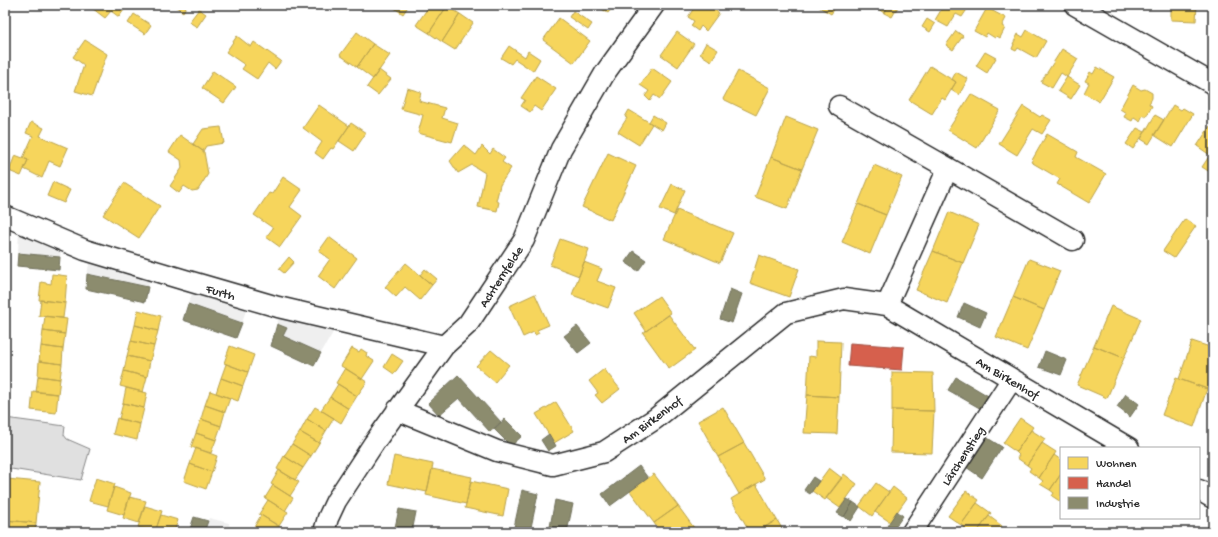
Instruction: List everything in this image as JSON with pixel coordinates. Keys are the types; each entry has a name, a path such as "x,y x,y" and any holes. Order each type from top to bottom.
{"street":[{"name":"Achternfelde","path":"324,532 328,518 336,501 374,442 444,346 468,324 524,240 561,149 605,73 654,5"},
{"path":"1075,5 1213,84"},
{"path":"839,106 1073,240"},
{"path":"887,305 948,168"},
{"name":"Furth","path":"5,216 85,250 185,280 278,307 444,346"},
{"name":"Am Birkenhof","path":"398,410 497,451 553,465 604,452 655,419 786,313 844,299 887,305 1127,447"},
{"name":"Lärchenstieg","path":"912,532 1012,379"},
{"path":"1200,491 1213,498"}],"shaded area":[{"path":"19,228 62,244 60,257 18,253"},
{"path":"91,255 151,274 148,287 87,274"},
{"path":"194,289 247,307 242,323 188,304"},
{"path":"279,314 335,329 321,353 283,336 287,328 277,324"},
{"path":"5,418 65,426 64,435 67,439 90,449 81,480 5,468"},
{"path":"209,518 229,523 230,532 204,532"}],"building: Wohnen":[{"path":"88,5 123,5 126,7 119,17 111,11 105,18"},
{"path":"175,5 187,5 183,12"},
{"path":"390,5 409,5 403,14"},
{"path":"430,5 447,6 429,33 416,25"},
{"path":"596,5 614,5 608,13"},
{"path":"696,5 708,5 719,13 706,31 701,26 698,31 691,26 694,21 688,17"},
{"path":"820,5 837,5 831,14 819,7"},
{"path":"879,5 889,5 884,13 877,8"},
{"path":"889,5 899,5 892,17 884,13"},
{"path":"944,5 970,5 962,17 956,14 948,27 935,20"},
{"path":"1171,5 1197,5 1196,21 1171,20"},
{"path":"447,6 460,14 442,42 429,33"},
{"path":"987,8 1006,18 1002,26 1005,28 1000,38 997,36 995,38 987,33 985,37 974,31"},
{"path":"199,9 206,14 197,27 189,22"},
{"path":"573,11 592,24 588,30 569,17"},
{"path":"134,14 151,25 145,34 128,23"},
{"path":"460,14 473,23 455,50 442,42"},
{"path":"559,18 590,41 574,63 543,40"},
{"path":"927,19 935,24 930,32 922,27"},
{"path":"1027,30 1046,41 1036,58 1018,48 1016,51 1012,49 1018,34 1023,37"},
{"path":"956,31 963,36 953,50 946,45"},
{"path":"357,32 373,44 357,67 340,55"},
{"path":"677,32 694,44 678,67 661,55"},
{"path":"237,36 251,47 254,42 281,61 275,69 268,63 257,79 242,69 245,65 226,52"},
{"path":"85,40 107,54 92,96 75,91 84,65 73,57"},
{"path":"706,43 718,50 711,61 700,54"},
{"path":"373,44 390,55 373,79 357,67"},
{"path":"509,46 525,57 528,51 540,59 533,71 515,59 511,64 501,58"},
{"path":"1062,49 1078,59 1067,77 1061,73 1052,88 1041,82"},
{"path":"985,52 996,58 987,73 976,66"},
{"path":"930,66 956,82 945,100 942,98 932,114 909,100"},
{"path":"1097,67 1114,77 1099,102 1084,93 1089,83 1085,81 1090,72 1093,74"},
{"path":"652,68 672,82 660,99 654,95 650,101 645,96 649,91 640,85"},
{"path":"379,70 391,79 378,95 367,87"},
{"path":"213,71 236,87 224,103 202,88"},
{"path":"738,71 770,88 756,115 723,99"},
{"path":"956,72 968,79 959,95 951,90 956,82 952,79"},
{"path":"536,76 556,89 541,111 534,106 530,112 521,106 525,100 521,98"},
{"path":"1067,77 1080,85 1071,99 1058,91"},
{"path":"1133,85 1141,90 1145,89 1152,93 1152,98 1149,104 1152,106 1146,117 1143,115 1140,121 1134,117 1132,121 1124,117 1126,113 1120,109"},
{"path":"407,88 421,92 419,101 445,108 442,118 458,123 452,142 418,133 423,115 401,109"},
{"path":"971,94 1000,110 977,148 948,130"},
{"path":"319,105 349,126 333,149 331,148 323,159 315,153 322,142 303,128"},
{"path":"1173,105 1181,110 1183,108 1193,114 1173,147 1154,135"},
{"path":"1023,106 1040,117 1042,115 1051,120 1042,134 1033,129 1017,155 999,144"},
{"path":"629,110 652,124 639,145 618,132 627,118 625,117"},
{"path":"653,115 666,123 662,130 649,122"},
{"path":"1155,115 1164,120 1149,144 1141,139"},
{"path":"786,117 818,130 802,169 771,157"},
{"path":"31,122 44,128 40,136 68,148 60,166 49,161 42,178 24,169 28,160 23,158 33,136 26,133"},
{"path":"351,123 366,133 354,151 339,141"},
{"path":"1210,126 1213,128 1213,174 1202,167 1210,155 1197,146"},
{"path":"221,127 224,143 206,146 203,151 193,144 203,129"},
{"path":"1137,128 1145,132 1133,149 1126,144"},
{"path":"1047,134 1078,152 1076,157 1106,174 1089,203 1057,184 1060,179 1031,162"},
{"path":"180,135 204,152 208,174 198,190 192,191 184,186 179,193 170,186 182,168 181,160 169,152"},
{"path":"464,145 476,155 482,146 490,154 493,149 505,158 502,162 511,168 500,185 496,201 499,202 497,211 478,207 485,173 472,165 458,173 450,161"},
{"path":"608,153 636,166 611,220 582,207"},
{"path":"15,155 28,160 21,176 9,171"},
{"path":"771,157 802,169 787,209 755,197"},
{"path":"874,165 902,177 886,215 858,204"},
{"path":"283,177 302,190 290,207 302,216 280,247 266,237 273,228 254,215 269,193 272,194"},
{"path":"53,182 70,190 64,203 47,196"},
{"path":"124,183 160,206 139,238 103,215"},
{"path":"672,184 685,190 674,215 660,209"},
{"path":"858,204 886,215 870,254 842,242"},
{"path":"677,210 733,233 720,263 664,239"},
{"path":"949,212 979,225 963,263 933,251"},
{"path":"1185,219 1196,226 1174,258 1163,251"},
{"path":"329,237 357,258 335,289 318,276 330,259 319,251"},
{"path":"560,239 589,249 579,276 550,265"},
{"path":"933,251 963,263 947,303 916,290"},
{"path":"759,255 799,269 789,297 750,283"},
{"path":"289,257 294,262 284,273 279,269"},
{"path":"1029,259 1060,271 1044,310 1013,297"},
{"path":"584,262 602,269 597,281 616,288 608,308 572,295"},
{"path":"406,263 432,285 420,300 405,287 396,297 385,287"},
{"path":"425,269 437,279 432,285 420,275"},
{"path":"52,274 67,276 65,303 39,300 41,282 51,284"},
{"path":"535,294 549,325 537,330 539,333 535,335 534,332 523,337 509,306"},
{"path":"659,296 671,313 646,331 634,313"},
{"path":"1013,297 1044,310 1027,350 996,337"},
{"path":"41,300 65,303 63,318 39,316"},
{"path":"1111,306 1141,319 1124,358 1094,346"},
{"path":"138,310 161,316 158,331 135,325"},
{"path":"669,315 695,350 669,369 643,333"},
{"path":"45,316 67,319 65,334 43,331"},
{"path":"135,325 158,331 154,346 131,341"},
{"path":"43,331 65,334 63,349 41,346"},
{"path":"131,341 154,346 150,361 127,356"},
{"path":"816,341 841,342 839,397 807,395 809,356 816,357"},
{"path":"1192,341 1213,348 1213,391 1179,379"},
{"path":"41,346 63,349 62,364 39,361"},
{"path":"230,346 254,355 248,372 224,363"},
{"path":"1094,346 1124,358 1107,398 1077,385"},
{"path":"352,348 359,352 361,349 367,353 366,356 374,361 362,379 341,366"},
{"path":"491,350 509,365 495,382 476,366"},
{"path":"392,354 403,361 394,374 384,367"},
{"path":"127,356 150,361 147,377 124,371"},
{"path":"39,361 62,364 60,379 38,376"},
{"path":"226,364 248,372 243,386 221,378"},
{"path":"345,368 367,382 357,396 336,383"},
{"path":"604,369 620,389 602,403 595,395 598,393 589,381"},
{"path":"124,371 147,377 143,392 120,386"},
{"path":"892,372 933,373 934,411 892,410"},
{"path":"38,376 60,379 58,394 36,392"},
{"path":"221,378 243,386 238,401 216,393"},
{"path":"1176,378 1207,389 1194,427 1162,415"},
{"path":"338,384 357,396 349,409 330,397"},
{"path":"126,388 147,393 144,408 123,403"},
{"path":"33,391 58,394 56,413 31,410"},
{"path":"210,391 230,398 225,412 205,405"},
{"path":"807,395 839,397 837,434 804,433"},
{"path":"330,397 349,409 341,423 321,410"},
{"path":"556,402 574,431 554,443 536,414"},
{"path":"123,403 144,408 140,424 119,419"},
{"path":"205,405 225,412 221,426 201,419"},
{"path":"315,407 334,418 326,431 307,419"},
{"path":"723,407 744,443 718,457 698,421"},
{"path":"892,410 934,411 932,453 891,452"},
{"path":"117,418 140,424 137,440 113,434"},
{"path":"1020,418 1033,427 1016,452 1003,443"},
{"path":"201,419 221,426 216,440 196,433"},
{"path":"307,419 326,431 319,443 300,432"},
{"path":"1031,430 1045,439 1027,465 1017,458 1019,455 1016,452"},
{"path":"300,432 319,443 311,456 292,444"},
{"path":"196,433 216,440 211,453 191,447"},
{"path":"744,443 765,479 739,494 718,457"},
{"path":"1042,443 1056,452 1039,478 1029,471 1031,468 1027,465"},
{"path":"292,444 311,456 303,468 284,456"},
{"path":"196,448 217,456 212,472 190,464"},
{"path":"1054,455 1060,459 1060,475 1050,490 1040,484 1043,481 1039,478"},
{"path":"284,456 303,468 295,480 277,469"},
{"path":"394,456 433,464 427,492 388,484"},
{"path":"190,464 212,472 206,489 184,481"},
{"path":"829,468 842,478 825,500 812,491"},
{"path":"432,469 472,477 466,504 426,495"},
{"path":"279,470 299,482 290,496 271,484"},
{"path":"654,474 678,506 654,523 630,491"},
{"path":"844,474 857,484 840,508 826,498"},
{"path":"1060,475 1060,501 1052,496 1054,493 1050,490"},
{"path":"96,478 115,484 108,506 89,501"},
{"path":"7,479 40,482 36,523 5,520 5,495"},
{"path":"471,481 508,489 503,516 465,508"},
{"path":"876,483 889,492 872,516 859,506"},
{"path":"756,484 777,520 756,532 750,532 731,499"},
{"path":"273,485 293,498 285,511 265,498"},
{"path":"114,487 131,493 124,515 107,510"},
{"path":"893,487 907,498 890,522 875,512"},
{"path":"966,491 979,500 961,525 948,516"},
{"path":"129,497 146,501 139,523 123,518"},
{"path":"268,500 288,512 279,526 259,514"},
{"path":"977,503 991,513 977,532 964,532 964,527 961,525"},
{"path":"145,506 162,511 155,532 138,527"},
{"path":"678,506 697,532 660,532 654,523"},
{"path":"161,515 178,520 174,532 155,532"},
{"path":"261,515 281,528 279,532 257,532 253,529"},
{"path":"989,516 1002,526 998,532 977,532"},
{"path":"5,520 36,523 35,532 5,532"},
{"path":"777,520 784,532 756,532"}],"building: Handel":[{"path":"850,343 904,347 902,370 848,366"}],"building: Industrie":[{"path":"633,251 646,260 638,271 625,262"},
{"path":"18,253 60,257 59,270 17,266"},
{"path":"87,274 148,287 145,302 86,289"},
{"path":"730,289 742,294 732,323 720,319"},
{"path":"964,303 986,313 980,327 958,317"},
{"path":"188,304 242,323 236,338 183,320"},
{"path":"277,324 287,328 283,336 321,353 314,366 271,346"},
{"path":"577,326 591,343 578,353 564,336"},
{"path":"1045,351 1067,360 1061,375 1039,367"},
{"path":"458,375 501,422 490,432 459,398 439,415 428,403"},
{"path":"956,377 990,397 983,410 948,390"},
{"path":"1126,394 1139,404 1130,417 1117,407"},
{"path":"505,419 522,436 511,446 494,429"},
{"path":"549,434 556,446 548,451 541,440"},
{"path":"986,437 1002,447 982,478 966,467"},
{"path":"639,466 648,478 610,506 602,494"},
{"path":"813,477 819,481 810,494 804,490"},
{"path":"522,490 538,494 530,532 513,532"},
{"path":"847,499 853,502 844,517 837,513"},
{"path":"555,500 573,504 567,532 549,532"},
{"path":"853,502 860,507 851,521 844,517"},
{"path":"399,509 416,512 412,532 394,532"},
{"path":"897,511 903,516 893,530 887,526"},
{"path":"194,517 208,521 204,532 189,532"}]}
